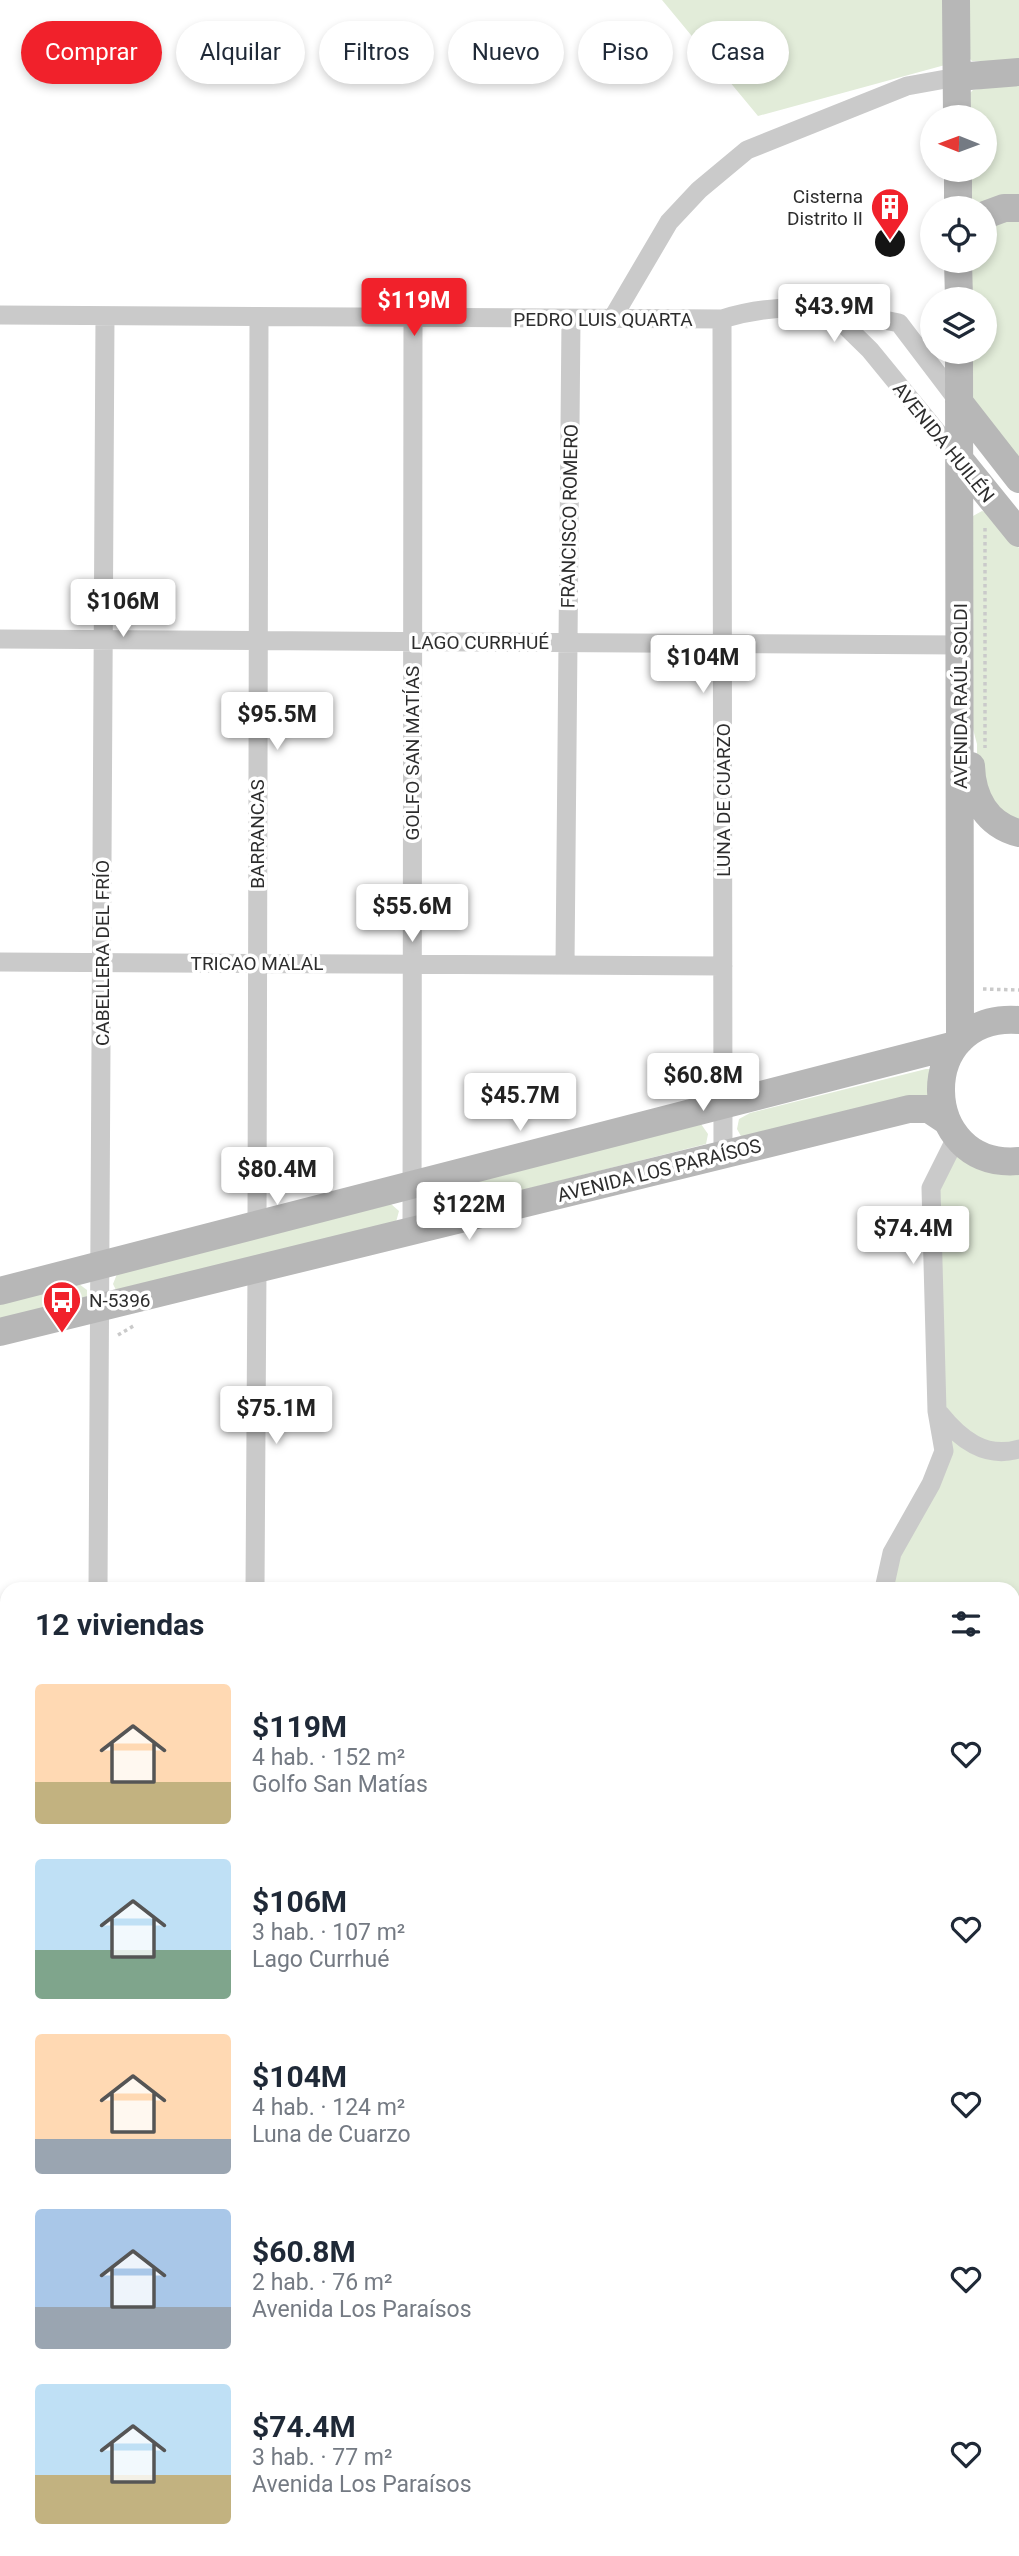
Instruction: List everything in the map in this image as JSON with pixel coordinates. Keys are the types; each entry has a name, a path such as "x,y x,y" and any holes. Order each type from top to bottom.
{"main road":[{"path":"956,0 957,105"},
{"path":"957,77 1019,72"},
{"path":"997,210 1019,208"},
{"name":"AVENIDA RAÚL SOLDI","path":"958,1043 959,364"},
{"name":"AVENIDA HUILÉN","path":"959,402 1019,480"},
{"name":"AVENIDA HUILÉN","path":"960,460 1019,533"},
{"path":"960,705 970,741 971,775 977,799 995,822 1019,833"},
{"path":"952,1129 940,1097 940,1079 945,1061 958,1043 985,1024 1019,1020"},
{"path":"0,1291 958,1043"},
{"name":"AVENIDA LOS PARAÍSOS","path":"0,1332 914,1108 929,1109 970,1149 990,1158 1019,1161"}],"street":[{"path":"612,319 669,222 699,191 747,150 907,86 957,77"},
{"name":"PEDRO LUIS QUARTA","path":"0,315 722,320 771,307 827,308 899,323"},
{"name":"AVENIDA HUILÉN","path":"827,308 870,350 960,460"},
{"name":"CABELLERA DEL FRÍO","path":"98,1582 105,316"},
{"name":"BARRANCAS","path":"257,1226 258,317"},
{"name":"GOLFO SAN MATÍAS","path":"412,1231 413,318"},
{"name":"FRANCISCO ROMERO","path":"565,965 571,318"},
{"name":"LUNA DE CUARZO","path":"722,320 723,1154"},
{"name":"AVENIDA HUILÉN","path":"899,323 959,402"},
{"name":"LAGO CURRHUÉ","path":"0,639 960,645"},
{"name":"TRICAO MALAL","path":"0,962 723,966"},
{"path":"886,1582 892,1553 931,1484 944,1451 937,1411 931,1188 952,1129"},
{"path":"255,1582 257,1269"},
{"path":"937,1411 958,1436 974,1445 991,1451 1019,1449"}],"path":[{"path":"985,523 985,760"},
{"path":"974,989 1019,990"}],"green space":[{"path":"662,0 943,0 945,65 758,116 732,84 789,84 789,21 687,21 687,30"},
{"path":"967,0 1019,0 1019,62 972,61 969,58"},
{"path":"1019,83 1019,202 997,205 997,196 969,196 969,182 998,182 998,105 970,105 970,93 973,90"},
{"path":"1019,213 1019,464 972,406 969,364 997,364 997,287 969,287 969,273 997,273 997,219"},
{"path":"982,511 991,514 1019,548 1019,829 1007,824 977,773 977,744 970,718 973,516"},
{"path":"931,1069 932,1099 742,1138 737,1129 739,1119 750,1113"},
{"path":"701,1124 708,1134 706,1144 432,1213 425,1205 428,1194"},
{"path":"957,1136 1019,1162 1019,1582 887,1582 938,1467 931,1188"},
{"path":"391,1204 399,1211 396,1222 116,1290 113,1284 117,1274"},
{"path":"79,1284 87,1290 87,1298 0,1323 0,1303"}],"building":[{"name":"Cisterna Distrito II","path":"890,227 896,228 904,236 904,248 896,256 890,257 884,256 876,248 875,242 876,236 884,228"}],"place":[{"name":"Cisterna Distrito II","path":"890,241"},
{"name":"N-5396","path":"62,1334"}]}
